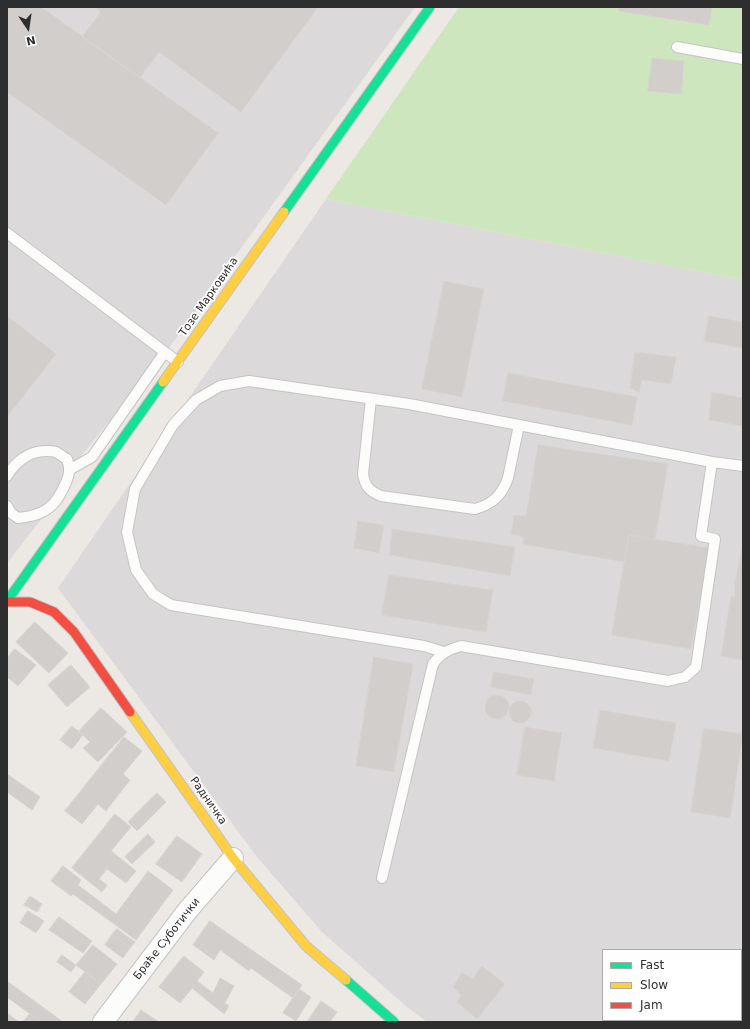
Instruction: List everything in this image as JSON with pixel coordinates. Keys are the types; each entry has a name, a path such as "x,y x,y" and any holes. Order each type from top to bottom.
{"street":[{"name":"Тозе Марковића","path":"7,601 430,7"},
{"name":"Радничка","path":"7,601 30,602 54,612 74,632 233,858 306,946 394,1022"},
{"name":"Браће Суботички","path":"104,1022 188,910 233,858"}],"lane":[{"path":"677,48 743,59"},
{"path":"7,233 178,362"},
{"path":"69,470 92,457 165,352"},
{"path":"444,652 424,646 171,606 153,594 136,570 127,532 136,489 173,425 196,400 220,386 249,381 409,404 712,462 743,466"},
{"path":"371,399 363,474 364,481 368,487 373,493 381,496 475,509 490,503 506,485 519,425"},
{"path":"7,476 13,467 30,454 43,451 55,452 67,459 69,470 66,482 50,507 30,516 18,518 11,514 7,506"},
{"path":"382,878 433,664 444,652 461,646 668,681 684,677 696,667 715,539 701,536 712,462"}],"shaded area":[{"path":"7,7 415,7 174,341 69,471 57,499 7,563"},
{"path":"326,199 743,280 743,982 742,949 602,949 602,1021 682,1022 427,1022 407,1007 322,932 257,857 58,588"}],"green space":[{"path":"459,7 743,7 743,280 326,199"}],"building":[{"path":"7,7 41,7 218,133 166,205 7,92"},
{"path":"95,7 318,7 241,112 159,52 140,78 82,37 101,12"},
{"path":"619,7 712,7 709,25 619,11"},
{"path":"652,58 684,61 681,94 648,91"},
{"path":"444,281 484,289 462,397 422,389"},
{"path":"7,316 56,354 7,417"},
{"path":"709,316 743,322 743,348 704,341"},
{"path":"635,352 676,357 671,384 642,380 639,392 630,388"},
{"path":"508,373 637,397 632,425 503,401"},
{"path":"712,392 743,398 743,426 709,420"},
{"path":"538,445 668,464 655,539 629,535 624,562 523,544 524,537 511,534 514,515 526,516"},
{"path":"358,521 384,525 379,553 354,548"},
{"path":"392,529 515,547 510,576 390,555"},
{"path":"629,535 709,548 691,649 612,635"},
{"path":"742,549 743,660 721,656 731,596 735,597 735,584"},
{"path":"389,575 493,590 486,632 382,615"},
{"path":"35,622 68,653 49,673 16,642"},
{"path":"15,649 36,665 18,686 7,677 7,658"},
{"path":"374,657 413,664 394,772 356,766"},
{"path":"71,665 90,687 67,707 48,685"},
{"path":"494,672 534,679 531,695 491,687"},
{"path":"497,695 502,696 508,702 508,712 502,718 497,719 492,718 486,712 485,707 486,702 492,696"},
{"path":"520,701 528,704 531,712 528,720 520,723 512,720 509,712 512,704"},
{"path":"101,708 127,732 98,762 83,748 90,742 79,731"},
{"path":"600,710 676,723 669,761 593,748"},
{"path":"72,726 83,735 72,749 60,740"},
{"path":"525,727 562,733 554,781 517,775"},
{"path":"704,728 743,734 730,818 691,812"},
{"path":"124,737 142,751 123,774 130,780 106,811 98,804 82,824 65,811"},
{"path":"7,774 40,797 32,810 7,792"},
{"path":"157,793 166,802 137,831 128,822"},
{"path":"115,814 131,827 111,851 136,871 126,883 107,869 99,879 107,885 102,892 72,868"},
{"path":"148,834 155,842 132,864 125,857"},
{"path":"177,836 202,854 182,882 156,864"},
{"path":"63,866 81,880 78,885 116,914 148,871 173,890 136,940 73,894 71,896 51,881"},
{"path":"30,896 42,904 37,912 24,905"},
{"path":"28,911 44,921 36,933 20,923"},
{"path":"59,917 92,941 83,953 49,930"},
{"path":"210,921 302,985 293,998 251,968 249,971 220,950 214,960 193,945"},
{"path":"117,929 135,942 130,948 112,935"},
{"path":"112,935 130,948 123,958 105,945"},
{"path":"93,945 117,964 101,984 76,965"},
{"path":"62,955 76,965 71,972 57,962"},
{"path":"184,956 204,972 197,981 213,993 220,978 234,986 225,1003 229,1006 224,1014 192,988 180,1003 159,987"},
{"path":"482,966 505,984 477,1019 457,1002 461,995 453,987 462,972 472,979"},
{"path":"85,972 101,984 85,1004 69,992"},
{"path":"7,981 63,1022 41,1022 7,997"},
{"path":"299,989 311,997 296,1021 283,1013"},
{"path":"743,993 743,1022 730,1022 742,1021"},
{"path":"321,1001 337,1012 330,1022 308,1021"},
{"path":"141,1010 159,1022 133,1022"},
{"path":"7,1013 19,1022 7,1022"},
{"path":"30,1014 41,1022 23,1022"}],"traffic: fast":[{"path":"284,212 430,7"},
{"path":"7,601 163,382"},
{"path":"346,980 394,1022"}],"traffic: slow":[{"path":"163,382 284,212"},
{"path":"130,712 233,858 306,946 346,980"}],"traffic: jam":[{"path":"7,602 30,602 54,612 74,632 130,712"}]}
